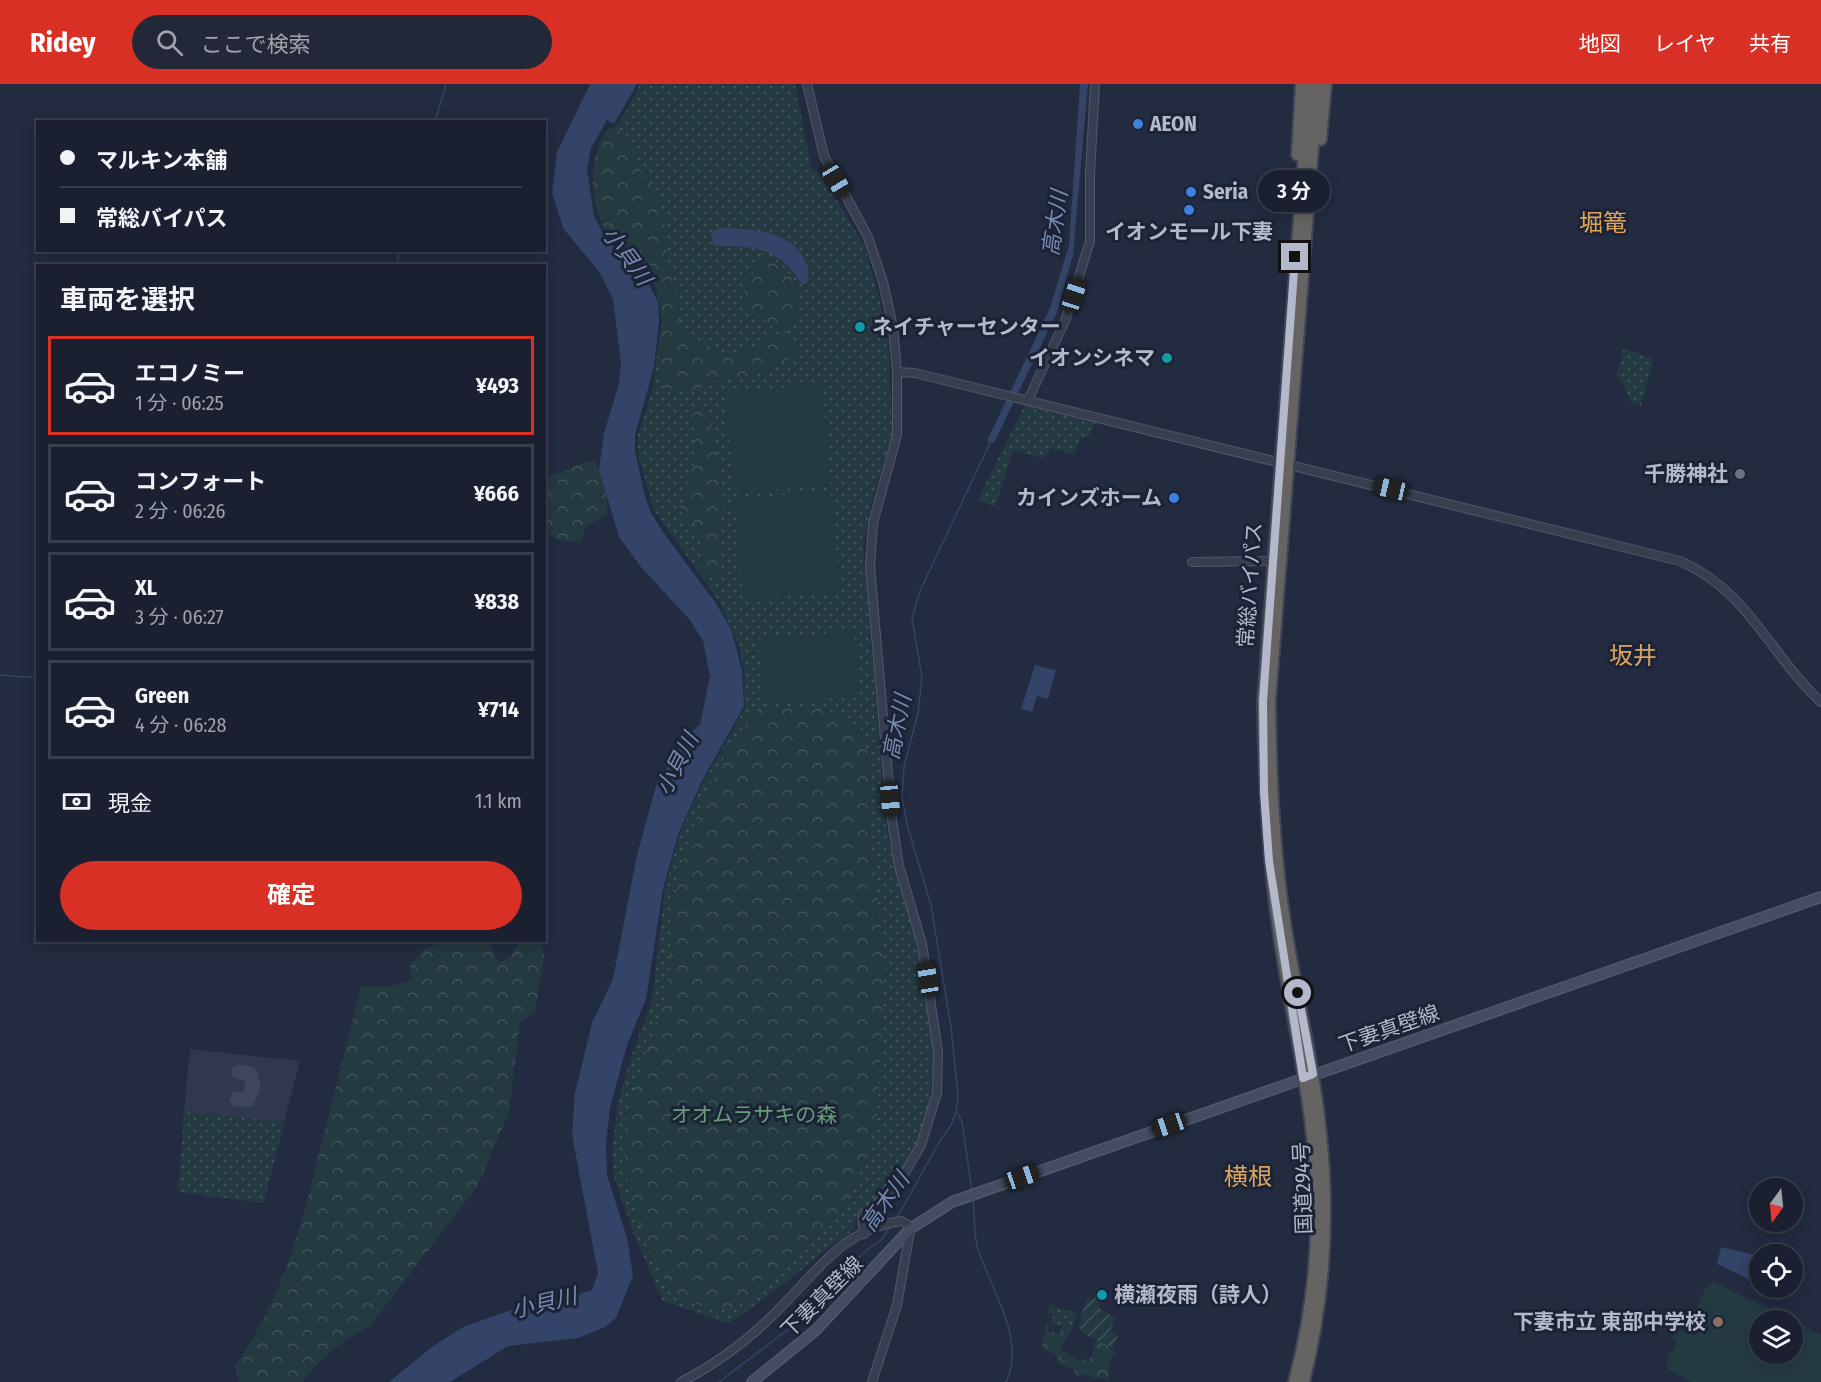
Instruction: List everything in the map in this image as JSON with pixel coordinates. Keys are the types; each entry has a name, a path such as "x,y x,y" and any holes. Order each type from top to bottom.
{"highway":[{"path":"1301,84 1297,132 1301,237"},
{"path":"1301,237 1309,84"},
{"path":"1301,237 1318,84"},
{"path":"1301,237 1321,142 1326,84"},
{"name":"常総バイパス","path":"1301,237 1293,401 1272,561 1263,701 1264,792 1276,917 1308,1076"},
{"name":"常総バイパス","path":"1298,993 1286,927 1272,792 1272,659 1301,237"},
{"name":"国道294号","path":"1293,1382 1311,1299 1317,1220 1308,1076 1298,993"},
{"name":"国道294号","path":"1304,1382 1319,1300 1325,1221 1320,1125 1308,1076"}],"main road":[{"name":"下妻真壁線","path":"752,1382 789,1355 816,1330 848,1300 910,1229 938,1209 972,1194 1821,897"}],"street":[{"path":"807,84 824,156 857,215 877,260 893,327 897,372 897,435 873,523 870,567 892,820 899,866 925,962 938,1052 938,1082 931,1119 921,1145 896,1188 862,1215 864,1234"},
{"path":"1025,400 1065,321 1089,248 1092,227 1090,173 1095,84"},
{"path":"897,372 915,373 1007,395 1657,555 1689,565 1715,580 1739,602 1798,678 1821,702"},
{"path":"1192,562 1272,561"},
{"path":"681,1382 722,1359 748,1339 776,1314 832,1252 864,1234 899,1221 905,1222 910,1229 909,1251 897,1305 872,1382"}],"shaded area":[{"path":"190,1049 300,1061 284,1122 184,1112"}],"green space":[{"path":"640,84 795,84 811,168 822,175 865,247 883,313 889,351 892,434 870,507 863,548 886,824 892,856 918,951 929,1009 932,1039 930,1097 924,1126 913,1153 894,1184 859,1211 853,1229 846,1236 728,1324 663,1301 635,1237 613,1174 613,1144 618,1102 633,1051 652,1001 665,889 679,836 701,786 745,708 744,670 739,646 719,601 654,510 638,454 638,435 652,391 662,320 655,280 611,131 627,110"},
{"path":"611,127 627,136 641,172 661,195 667,257 680,310 680,324 689,335 725,354 760,346 776,335 787,336 798,344 798,354 761,373 740,380 725,378 699,389 666,391 661,369 663,309 660,297 646,273 608,234 596,205 593,184 594,164 601,139"},
{"path":"761,253 770,256 785,269 796,285 797,313 790,333 779,333 745,303 744,282 761,264"},
{"path":"1624,348 1653,359 1641,406 1631,403 1625,387 1616,376"},
{"path":"822,384 831,485 734,493 725,393"},
{"path":"695,405 705,407 711,413 711,425 722,485 723,510 718,555 722,569 716,576 706,576 697,570 704,559 695,523 683,519 680,506 686,500 685,483 696,460 692,446 695,432 688,413"},
{"path":"1025,405 1096,423 1088,437 1080,438 1074,455 1051,448 1044,459 1013,450 995,507 978,499"},
{"path":"594,459 608,495 606,515 586,526 581,542 560,541 546,533 546,478"},
{"path":"831,491 840,592 743,600 734,499"},
{"path":"854,631 860,696 764,704 758,639"},
{"name":"オオムラサキの森","path":"812,706 841,714 861,729 871,769 870,830 885,968 878,1112 869,1154 844,1207 767,1289 730,1309 708,1308 672,1294 649,1247 627,1178 625,1140 627,1119 665,994 675,899 686,849 704,798 728,751 758,709"},
{"path":"441,942 488,942 499,963 510,957 519,942 540,942 544,956 535,1012 520,1022 509,1112 478,1185 370,1326 333,1350 302,1382 240,1382 234,1367 266,1315 298,1231 361,986 381,987 412,979 410,964 424,950"},
{"path":"184,1112 284,1122 264,1203 178,1192"},
{"name":"下妻市立 東部中学校","path":"1713,1281 1772,1310 1749,1310 1749,1364 1803,1364 1803,1325 1821,1335 1821,1382 1691,1382 1667,1369 1668,1352 1672,1353 1677,1342 1672,1338 1677,1327 1686,1332 1705,1289"},
{"path":"1094,1290 1100,1294 1098,1300 1100,1309 1116,1318 1110,1331 1118,1336 1113,1348 1084,1334 1078,1326 1087,1298 1092,1299 1096,1293"},
{"path":"1050,1305 1077,1313 1072,1330 1068,1325 1063,1327 1050,1324 1054,1315 1048,1313"},
{"path":"1046,1324 1049,1324 1048,1331 1059,1334 1063,1327 1068,1325 1072,1328 1060,1350 1080,1360 1090,1359 1097,1339 1117,1352 1110,1362 1109,1379 1084,1374 1078,1377 1073,1369 1058,1363 1057,1355 1042,1348"}],"water":[{"name":"小貝川","path":"590,84 637,84 614,124 607,120 591,148 587,169 594,216 606,239 647,281 658,302 659,321 654,367 635,435 635,451 644,493 651,513 663,532 715,602 731,629 742,670 744,706 701,783 678,835 663,889 646,999 627,1045 610,1108 606,1143 607,1175 627,1238 633,1276 616,1318 605,1327 578,1338 508,1346 450,1382 389,1382 433,1346 465,1326 529,1304 556,1301 592,1290 598,1273 572,1135 575,1093 592,1023 613,979 637,855 656,786 687,735 700,725 710,676 703,640 689,619 641,567 619,537 599,470 604,433 619,384 621,363 613,299 600,273 563,228 552,193 557,152"},
{"path":"1080,84 1088,84 1073,255 1057,312 994,443 987,441 1050,308 1069,245"},
{"path":"716,229 767,233 792,244 801,253 807,266 808,282 802,285 785,263 765,251 754,248 714,246 711,235"},
{"path":"1035,665 1056,670 1048,699 1037,696 1032,712 1021,709"},
{"path":"1721,1247 1749,1254 1749,1279 1717,1264"}],"waterway":[{"path":"436,120 446,84"},
{"path":"396,264 400,252"},
{"name":"高木川","path":"897,1218 951,1125 956,1112 958,1096 951,1027 931,905 908,828 902,797 904,767 918,713 922,678 912,618 920,591 991,441"},
{"path":"0,675 36,678"},
{"path":"957,1113 962,1122 972,1191"},
{"path":"973,1199 976,1243 1010,1332 1011,1366 1006,1382"},
{"name":"高木川","path":"719,1382 794,1325 838,1283 861,1255 882,1239 890,1227"}],"taxiway":[{"path":"237,1099 247,1100 253,1087 250,1074 239,1072"}],"place":[{"name":"AEON","path":"1138,124"},
{"name":"Seria","path":"1191,192"},
{"name":"イオンモール下妻","path":"1189,210"},
{"name":"ネイチャーセンター","path":"860,327"},
{"name":"イオンシネマ","path":"1167,358"},
{"name":"千勝神社","path":"1740,474"},
{"name":"カインズホーム","path":"1174,498"},
{"name":"横瀬夜雨（詩人）","path":"1102,1295"},
{"name":"下妻市立 東部中学校","path":"1718,1322"}],"district":[{"name":"堀篭","path":"1603,223"},
{"name":"坂井","path":"1633,656"},
{"name":"横根","path":"1248,1177"}],"route":[{"path":"1295,257 1264,658 1263,701 1264,792 1269,861 1303,1078 1313,1074 1298,993"}]}
